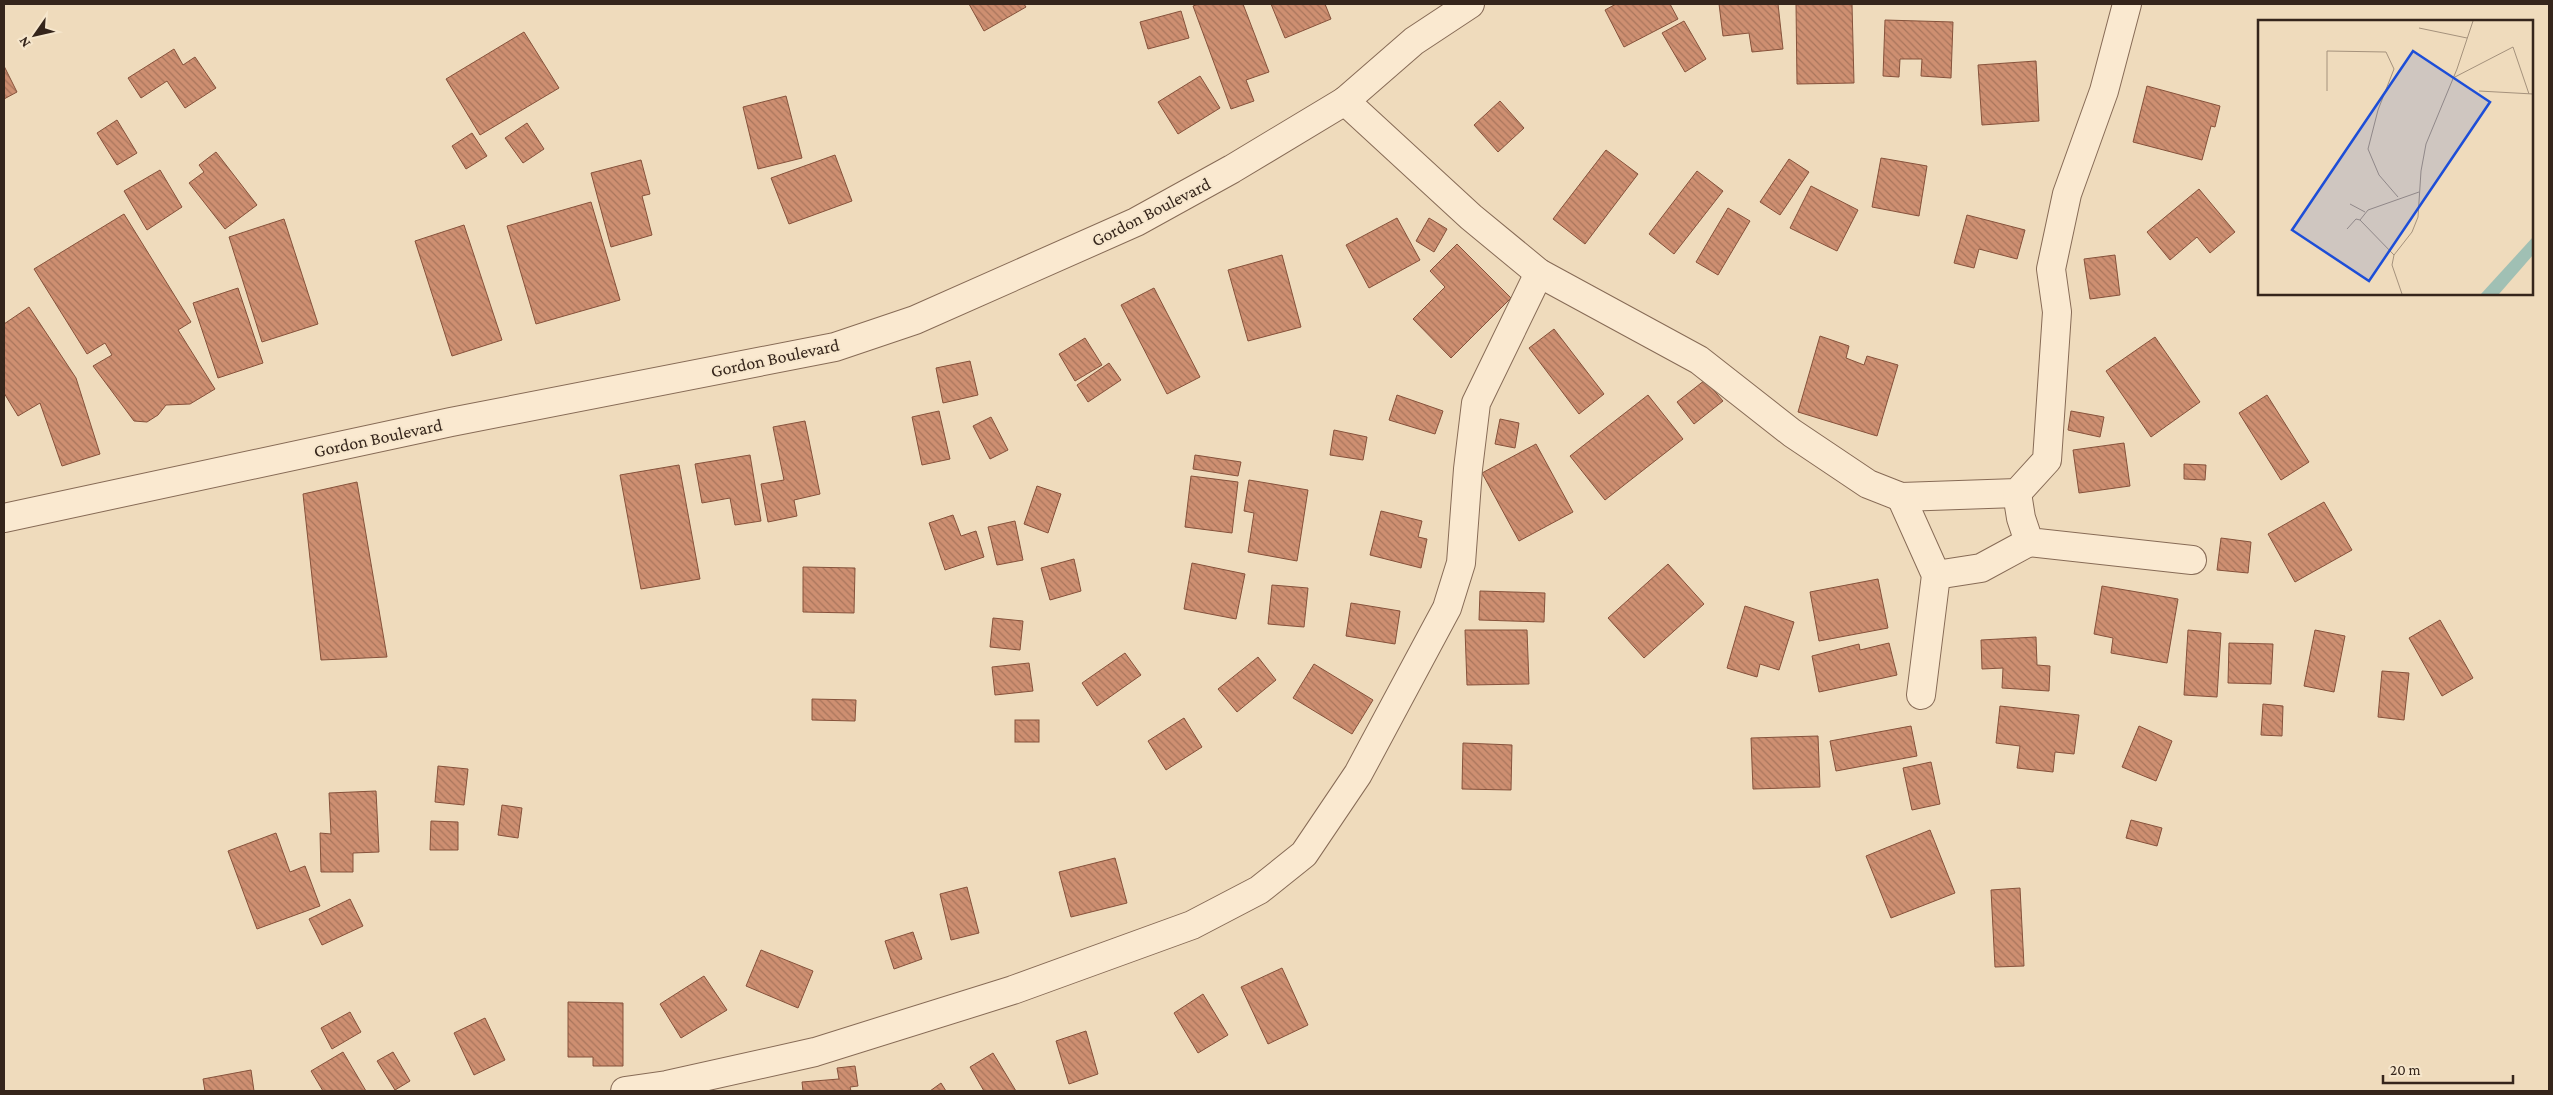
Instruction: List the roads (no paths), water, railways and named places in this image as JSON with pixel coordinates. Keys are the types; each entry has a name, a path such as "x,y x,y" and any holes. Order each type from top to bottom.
{"street":[{"name":"Gordon Boulevard","path":"4,518 441,424 835,347 916,320 1053,261 1136,222 1232,169 1345,101 1414,41 1470,4"},
{"path":"1345,101 1471,217 1539,272 1699,360 1792,433 1868,484 1901,497 2017,493 2047,460 2057,312 2051,270 2067,194 2104,91 2127,4"},
{"path":"625,1091 667,1085 815,1052 1022,986 1192,926 1260,890 1304,854 1358,774 1447,608 1460,562 1476,403 1539,272"},
{"path":"2017,493 2021,518 2029,542"},
{"path":"1901,497 1936,575 1921,695"},
{"path":"1936,575 1981,568 2029,542 2192,560"}]}
